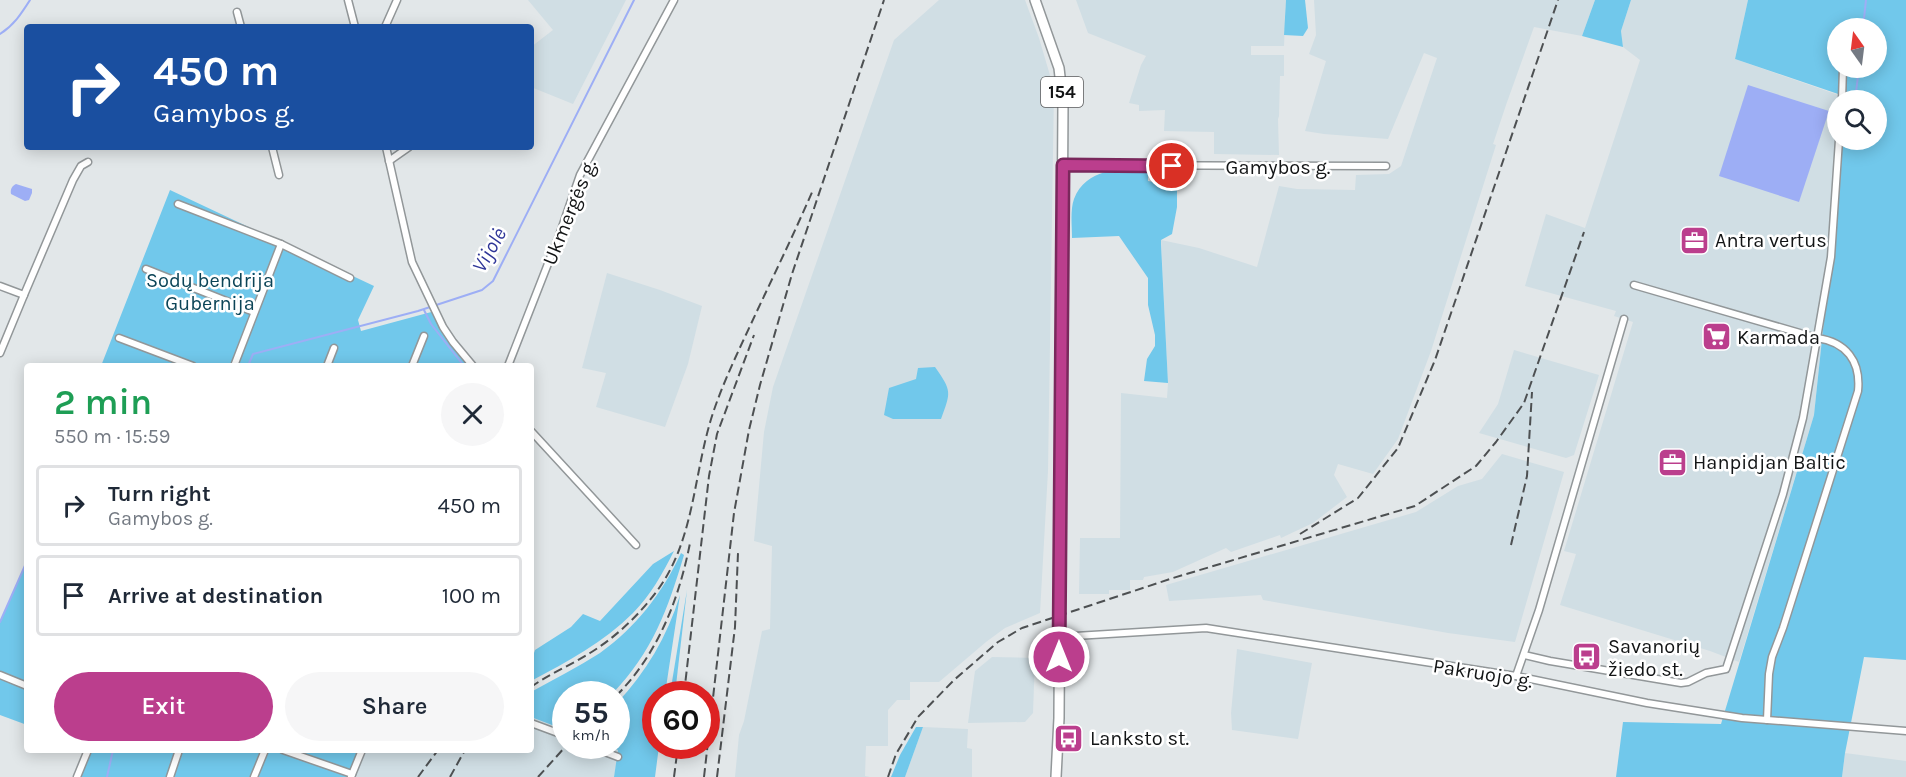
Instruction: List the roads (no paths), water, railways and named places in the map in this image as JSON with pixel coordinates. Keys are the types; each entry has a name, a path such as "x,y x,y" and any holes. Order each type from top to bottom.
{"main road":[{"name":"154","path":"1035,0 1059,68 1064,103 1059,717 1056,777"}],"street":[{"path":"348,0 354,24"},
{"path":"386,24 397,0"},
{"name":"Ukmergės g.","path":"509,363 580,175 674,0"},
{"path":"237,12 240,24"},
{"path":"273,150 279,175"},
{"path":"387,150 412,262 443,327 470,363"},
{"path":"389,161 405,150"},
{"path":"1524,654 1550,661 1682,683 1706,673 1726,669 1783,494 1803,418 1831,257 1838,150"},
{"path":"0,353 73,180 81,166 88,162"},
{"name":"Gamybos g.","path":"1063,165 1386,166"},
{"path":"178,204 281,244 350,278"},
{"path":"235,363 281,244"},
{"path":"146,269 254,312"},
{"path":"1634,285 1827,339 1838,344 1847,352 1854,360 1858,372 1858,391 1772,657 1767,720"},
{"path":"0,286 24,295"},
{"path":"1516,676 1624,319"},
{"path":"413,363 423,336"},
{"path":"119,338 185,363"},
{"path":"328,363 334,348"},
{"path":"534,434 636,545"},
{"name":"Pakruojo g.","path":"1059,637 1206,628 1516,676 1671,707 1767,720 1906,731"},
{"path":"0,675 24,685"},
{"path":"534,724 552,731"},
{"path":"77,777 87,753"},
{"path":"170,777 178,753"},
{"path":"254,777 264,753"},
{"path":"291,753 351,776 361,753"}],"waterway":[{"path":"0,34 13,23 30,0"},
{"name":"Vijolė","path":"249,363 253,354 418,311 482,290 493,281 634,0"},
{"path":"1864,18 1866,0"},
{"path":"1856,90 1858,78"},
{"path":"424,310 431,324 462,363"},
{"path":"0,622 24,568"},
{"name":"Vijolė","path":"107,777 112,753"}],"railway":[{"path":"704,777 734,513 749,430 792,274 884,0"},
{"path":"1300,534 1358,498 1398,448 1435,360 1558,0"},
{"path":"534,685 600,647 618,633 650,600 670,571 687,527 707,433 718,399 813,190"},
{"path":"888,777 896,754 918,717 954,680 998,642 1022,628 1173,578 1415,506 1476,466 1524,403 1584,232"},
{"path":"685,681 709,476 717,434 754,335"},
{"path":"1511,545 1527,476 1532,392"},
{"path":"630,681 665,625 680,585 690,543"},
{"path":"717,777 735,627 738,553"},
{"path":"418,777 436,753"},
{"path":"450,777 463,753"},
{"path":"538,777 554,759"},
{"path":"674,777 676,759"}],"place":[{"name":"Antra vertus","path":"1694,240"},
{"name":"Karmada","path":"1716,337"},
{"name":"Hanpidjan Baltic","path":"1672,462"},
{"name":"Savanorių žiedo st.","path":"1587,657"},
{"name":"Lanksto st.","path":"1069,738"}],"park label":[{"name":"Sodų bendrija Gubernija","path":"210,292"}]}
